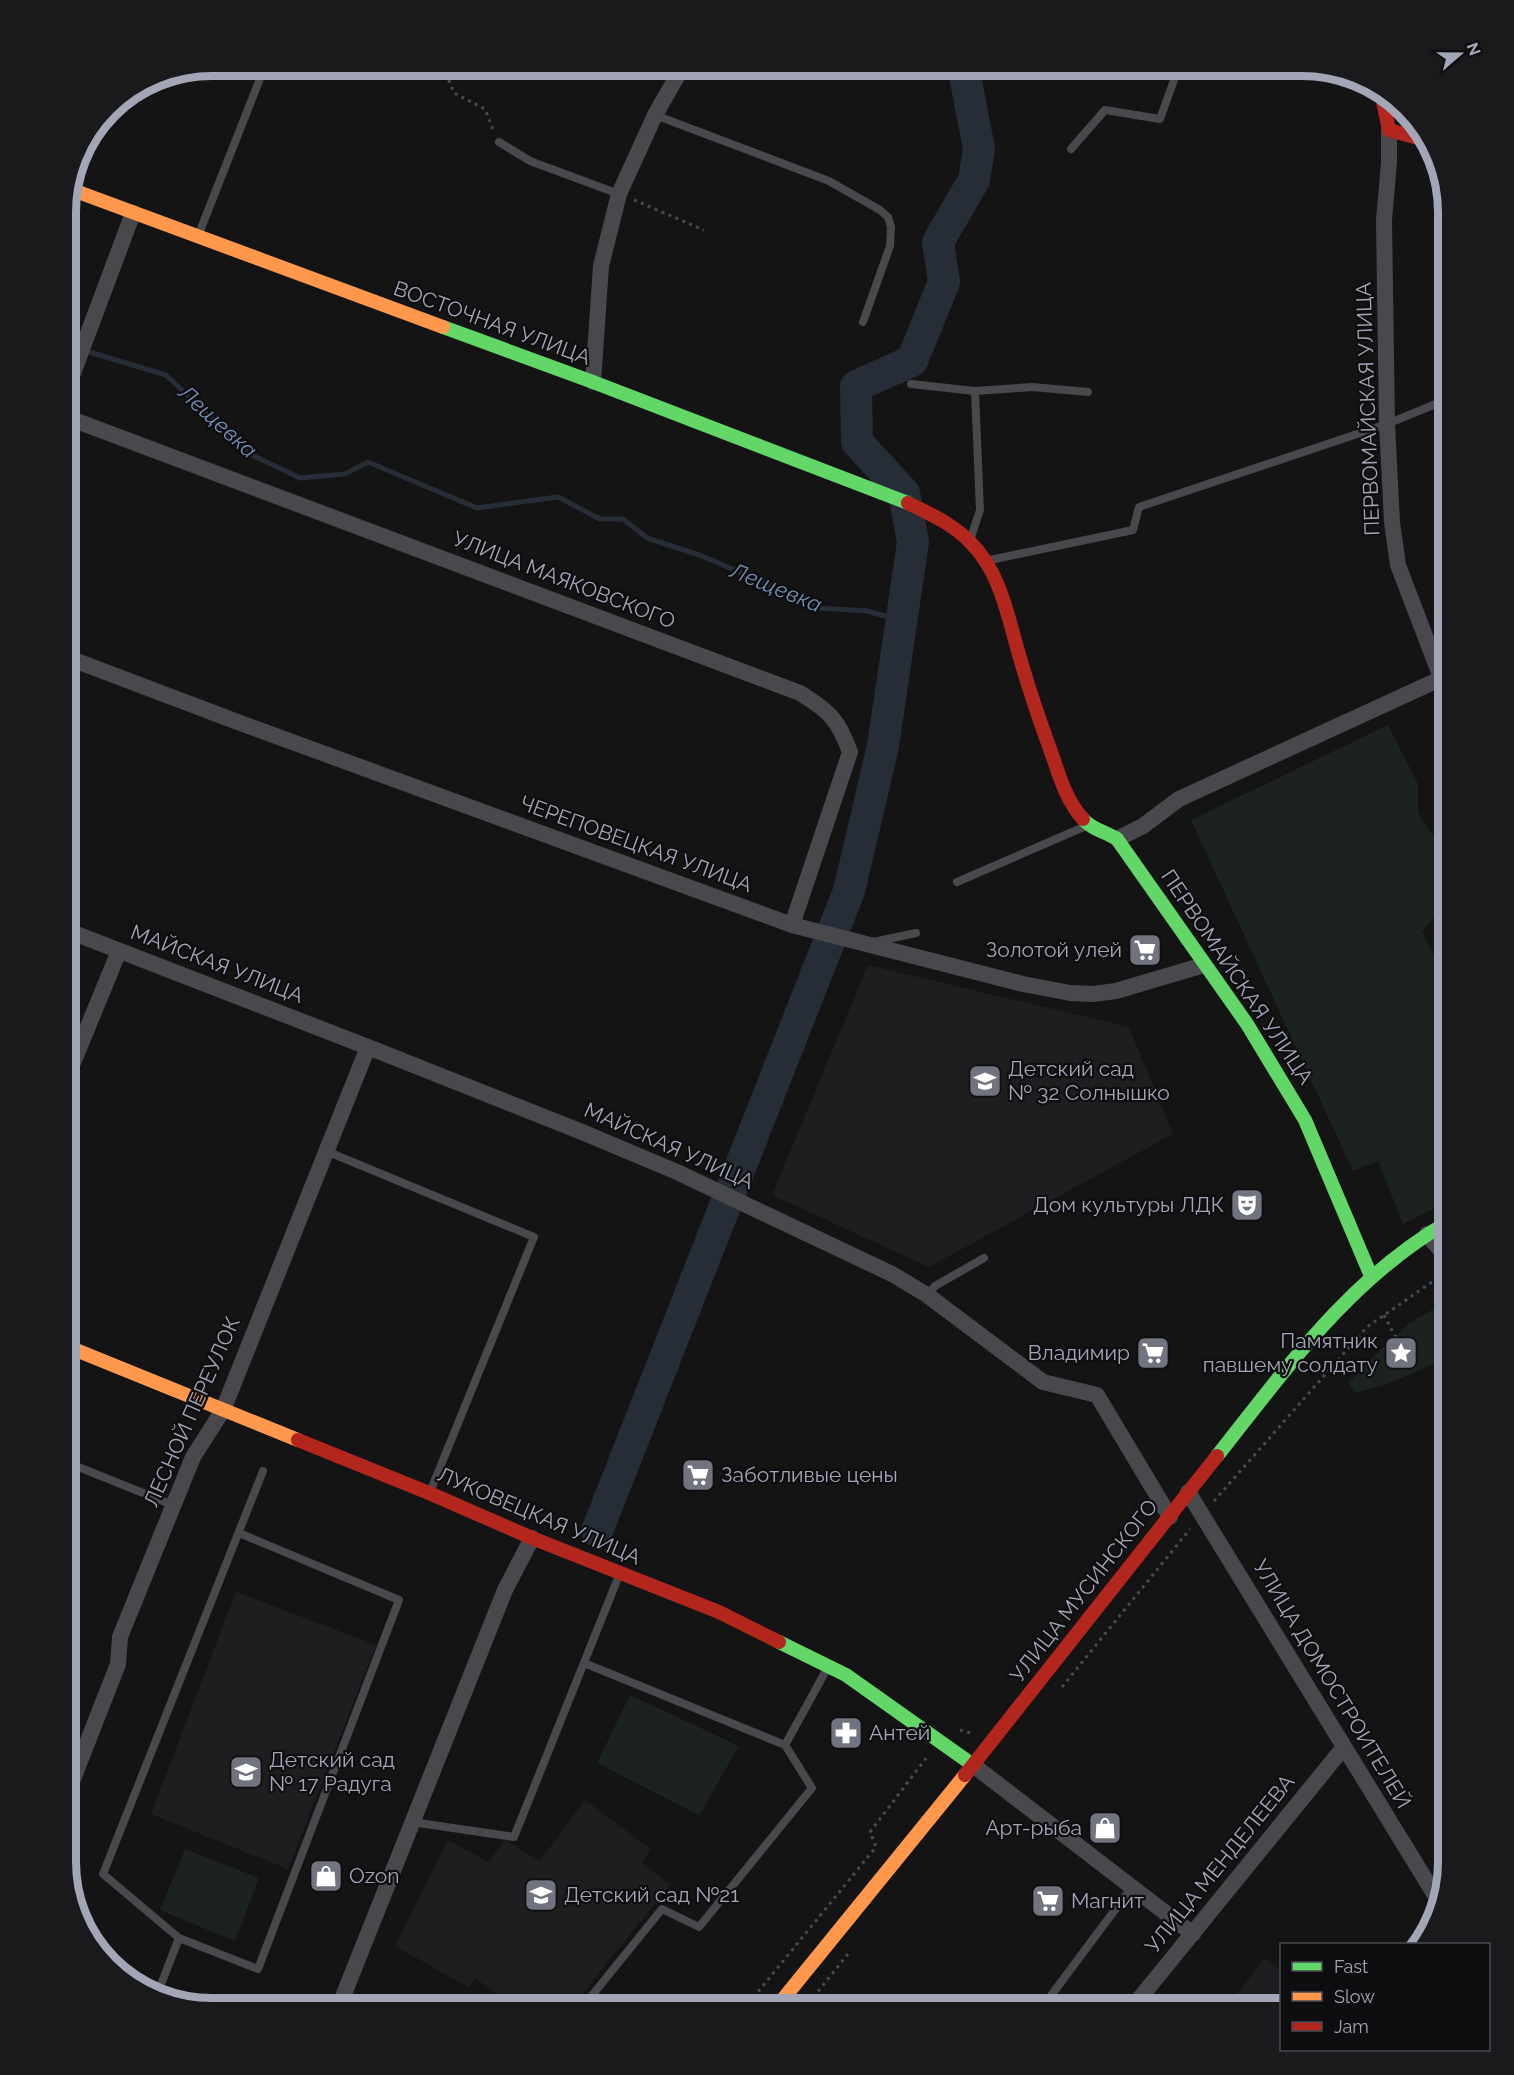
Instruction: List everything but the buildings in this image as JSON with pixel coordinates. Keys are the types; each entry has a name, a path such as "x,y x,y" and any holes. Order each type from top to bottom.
{"street":[{"path":"593,382 601,266 622,195 655,115 677,76"},
{"path":"1384,105 1389,130 1413,137"},
{"name":"ПЕРВОМАЙСКАЯ УЛИЦА","path":"1389,130 1389,163 1384,220 1387,424 1392,522 1398,565 1438,674"},
{"name":"ВОСТОЧНАЯ УЛИЦА","path":"78,192 593,382 898,498 923,510"},
{"path":"77,363 133,213"},
{"name":"УЛИЦА МАЯКОВСКОГО","path":"77,421 800,693 823,708 841,729 850,752 792,925"},
{"name":"ПЕРВОМАЙСКАЯ УЛИЦА","path":"923,510 970,541 987,561 998,584 1032,701 1064,789 1074,809 1088,825 1117,839 1247,1024 1305,1120 1371,1276"},
{"name":"ЧЕРЕПОВЕЦКАЯ УЛИЦА","path":"77,661 235,722 792,925 1023,984 1071,993 1094,994 1116,991 1204,965"},
{"path":"1117,839 1143,826 1179,799 1438,680"},
{"name":"МАЙСКАЯ УЛИЦА","path":"77,934 582,1132 705,1185 892,1274 927,1294 1043,1382 1097,1395 1170,1517"},
{"path":"76,1054 119,951"},
{"name":"ЛЕСНОЙ ПЕРЕУЛОК","path":"76,1771 118,1664 120,1637 173,1505 193,1457 222,1410 368,1047"},
{"name":"УЛИЦА МУСИНСКОГО","path":"784,1998 974,1765 1311,1338 1371,1276 1438,1228"},
{"path":"1427,1234 1438,1247"},
{"name":"ЛУКОВЕЦКАЯ УЛИЦА","path":"76,1350 429,1493 532,1538 719,1612 846,1675 974,1765"},
{"name":"УЛИЦА ДОМОСТРОИТЕЛЕЙ","path":"1188,1492 1344,1748 1434,1889"},
{"path":"342,1998 505,1590 532,1538"},
{"name":"УЛИЦА МЕНДЕЛЕЕВА","path":"1140,1998 1344,1748"},
{"path":"974,1765 1193,1934"}],"lane":[{"path":"198,237 261,76"},
{"path":"1071,149 1105,110 1160,118 1175,77"},
{"path":"655,115 829,181 880,210 888,218 891,227 890,246 863,322"},
{"path":"499,142 530,162 622,195"},
{"path":"910,384 975,391 1032,387 1088,392"},
{"path":"970,541 980,510 975,391"},
{"path":"987,561 1133,530 1140,507 1387,424 1438,403"},
{"path":"957,882 1088,825"},
{"path":"864,944 916,933"},
{"path":"326,1151 534,1237 429,1493"},
{"path":"927,1294 935,1286 984,1258"},
{"path":"76,1466 173,1505"},
{"path":"239,1533 399,1600 258,1969 179,1938 103,1874 263,1471"},
{"path":"412,1822 514,1837 620,1573"},
{"path":"584,1663 785,1745 812,1788 699,1927 662,1909 590,1998"},
{"path":"785,1745 828,1666"},
{"path":"1049,1998 1132,1887"},
{"path":"160,1987 179,1938"}],"path":[{"path":"447,76 454,93 485,109 499,142"},
{"path":"622,195 704,230"},
{"path":"1384,1316 1401,1347"},
{"path":"753,1998 876,1846 870,1832 930,1753"}],"shaded area":[{"path":"1388,725 1418,784 1418,812 1430,832 1438,839 1438,916 1436,915 1422,932 1438,963 1438,1206 1403,1224 1378,1161 1353,1171 1191,820"},
{"name":"Детский сад № 32 Солнышко","path":"868,965 1129,1027 1173,1134 929,1267 772,1195"},
{"path":"1438,1307 1438,1362 1385,1385 1355,1393 1348,1383 1411,1322"},
{"name":"Детский сад № 17 Радуга","path":"236,1592 376,1645 288,1869 151,1814"},
{"path":"630,1695 739,1746 699,1815 597,1763"},
{"name":"Детский сад №21","path":"585,1800 651,1849 642,1862 670,1885 579,1998 502,1998 475,1978 468,1987 395,1946 448,1840 489,1862 504,1840 540,1861"},
{"path":"185,1849 259,1878 235,1941 160,1910"},
{"path":"1265,1958 1280,1970 1280,1998 1234,1998"}],"waterway":[{"path":"597,1531 849,891 883,746 913,542 904,493 857,442 856,386 912,361 944,282 938,242 974,180 979,149 965,77"},
{"name":"Лещевка","path":"89,352 166,375 248,453 300,478 345,474 368,462 477,508 558,497 600,519 623,519 647,538 702,556 818,608 868,611 901,621"}],"traffic: fast":[{"path":"443,327 908,503"},
{"path":"1083,819 1094,828 1117,839 1247,1024 1305,1120 1371,1276"},
{"path":"1217,1456 1295,1358 1350,1298 1380,1270 1438,1229"},
{"path":"779,1642 846,1675 973,1765"}],"traffic: slow":[{"path":"78,192 443,327"},
{"path":"76,1350 298,1440"},
{"path":"784,1998 965,1775"}],"traffic: jam":[{"path":"1384,105 1389,130 1413,137"},
{"path":"908,503 956,530 981,554 989,567 1002,596 1031,693 1060,777 1067,795 1083,819"},
{"path":"298,1440 532,1538 719,1612 779,1642"},
{"path":"965,1775 1217,1456"}],"place":[{"name":"Золотой улей","path":"1145,950"},
{"name":"Детский сад № 32 Солнышко","path":"985,1081"},
{"name":"Дом культуры ЛДК","path":"1247,1205"},
{"name":"Владимир","path":"1153,1353"},
{"name":"Памятник павшему солдату","path":"1401,1353"},
{"name":"Заботливые цены","path":"698,1475"},
{"name":"Антей","path":"846,1733"},
{"name":"Детский сад № 17 Радуга","path":"246,1772"},
{"name":"Арт-рыба","path":"1105,1828"},
{"name":"Ozon","path":"326,1876"},
{"name":"Детский сад №21","path":"541,1895"},
{"name":"Магнит","path":"1048,1901"}]}
